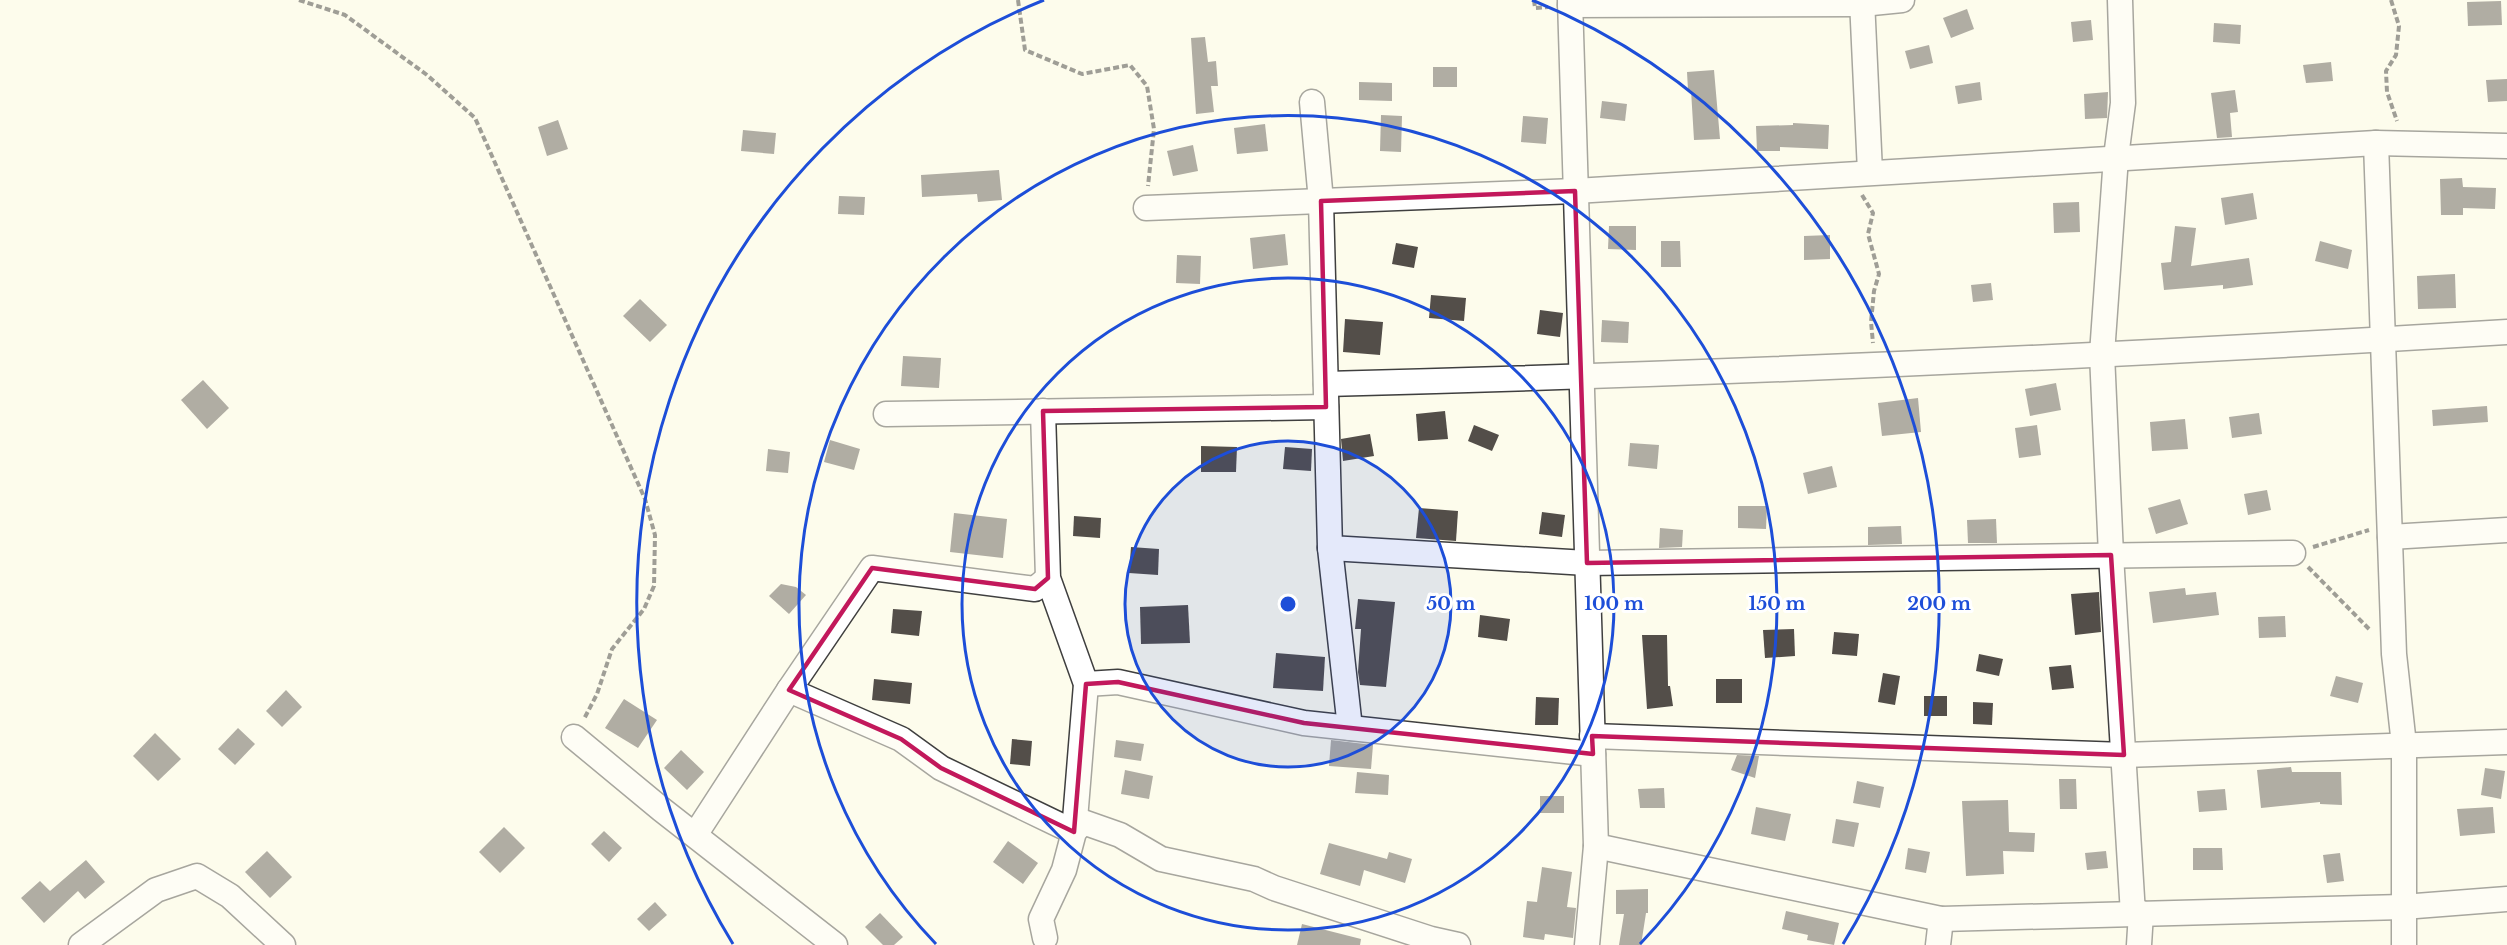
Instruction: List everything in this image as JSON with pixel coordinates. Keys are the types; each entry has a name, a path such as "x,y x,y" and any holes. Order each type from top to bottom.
{"street":[{"path":"1587,945 1596,846 1570,3 1902,0"},
{"path":"2120,0 2123,103 2116,157 2102,354 2111,555 2139,945"},
{"path":"1860,173 1862,2"},
{"path":"1312,102 1322,201 1330,548 1350,728"},
{"path":"1146,208 1575,191 2376,143 2507,146"},
{"path":"2376,143 2394,654 2404,745 2404,945"},
{"path":"886,414 1043,411 1326,396 1581,377 2102,354 2507,332"},
{"path":"1043,411 1048,578 1086,684 1074,832 1064,870 1041,919 1045,943"},
{"path":"2390,531 2507,530"},
{"path":"1330,548 1587,563 2293,553"},
{"path":"695,835 872,568 1035,589 1048,578"},
{"path":"1086,684 1118,682 1304,723 1593,745 2124,755 2507,742"},
{"path":"789,690 901,739 941,768 1074,832"},
{"path":"574,737 835,945"},
{"path":"1074,832 1083,822 1120,835 1161,859 1254,879 1431,939 1458,945"},
{"path":"1596,846 1941,919 2403,907 2507,899"},
{"path":"81,945 156,890 197,876 230,896 283,945"},
{"path":"1938,945 1941,919"}],"path":[{"path":"299,0 345,15 428,75 475,118 645,499 655,535 654,586 644,609 612,649 597,694 574,737"},
{"path":"1018,0 1025,50 1082,74 1130,65 1147,86 1154,129 1146,208"},
{"path":"2391,0 2399,26 2396,55 2386,71 2387,92 2406,144"},
{"path":"1860,173 1873,213 1868,234 1879,274 1874,291 1871,322 1876,364"},
{"path":"2293,553 2390,531"},
{"path":"2293,553 2394,654"}],"highlighted area":[{"path":"1575,191 1587,563 2111,555 2124,755 1592,736 1593,754 1304,723 1118,682 1086,684 1074,832 941,768 901,739 789,690 872,568 1035,589 1048,578 1043,411 1326,407 1321,201"}],"building":[{"path":"2501,1 2502,25 2468,26 2467,2"},
{"path":"1967,9 1974,29 1951,38 1943,18"},
{"path":"2091,20 2093,40 2073,42 2071,22"},
{"path":"2214,23 2241,25 2240,44 2213,42"},
{"path":"1205,37 1208,62 1216,61 1218,86 1211,86 1214,112 1196,114 1191,38"},
{"path":"1929,45 1933,63 1910,69 1905,51"},
{"path":"2331,62 2333,81 2306,83 2303,65"},
{"path":"1433,67 1457,67 1457,87 1433,87"},
{"path":"1714,70 1720,139 1694,140 1691,90 1688,90 1687,72"},
{"path":"2507,79 2507,101 2488,102 2486,80"},
{"path":"1359,82 1392,83 1392,101 1359,100"},
{"path":"1980,82 1982,100 1958,104 1955,86"},
{"path":"2235,90 2238,112 2230,113 2232,137 2217,138 2211,93"},
{"path":"2108,92 2107,118 2085,119 2084,94"},
{"path":"1602,101 1627,104 1625,121 1600,118"},
{"path":"1381,115 1402,116 1401,152 1380,151"},
{"path":"1523,116 1548,118 1546,144 1521,142"},
{"path":"558,120 568,149 547,156 538,127"},
{"path":"1793,123 1829,125 1828,149 1780,147 1780,151 1757,151 1756,126 1793,125"},
{"path":"1265,124 1268,151 1237,154 1234,128"},
{"path":"743,130 776,133 774,154 741,151"},
{"path":"1193,145 1198,171 1173,176 1167,151"},
{"path":"999,170 1002,200 978,202 977,194 922,197 921,175"},
{"path":"2462,178 2463,187 2496,188 2495,209 2463,208 2463,215 2441,215 2440,179"},
{"path":"2253,193 2257,219 2225,225 2221,198"},
{"path":"839,196 865,197 864,215 838,214"},
{"path":"2079,202 2080,232 2054,233 2053,203"},
{"path":"1609,226 1636,226 1636,250 1608,249"},
{"path":"2175,226 2196,228 2191,266 2249,258 2253,285 2223,289 2223,285 2164,290 2161,263 2171,262"},
{"path":"1285,234 1288,265 1253,269 1250,238"},
{"path":"1830,235 1830,259 1804,260 1804,236"},
{"path":"1661,241 1680,241 1681,267 1661,267"},
{"path":"2320,241 2352,250 2348,269 2315,261"},
{"path":"1396,243 1418,247 1414,268 1392,264"},
{"path":"1177,255 1201,256 1200,284 1176,283"},
{"path":"2455,274 2456,308 2418,309 2417,276"},
{"path":"1991,283 1993,300 1973,302 1971,285"},
{"path":"1431,295 1466,298 1464,321 1429,318"},
{"path":"640,299 667,325 650,342 623,316"},
{"path":"1540,310 1563,313 1560,337 1537,334"},
{"path":"1345,319 1383,322 1380,355 1343,352"},
{"path":"1602,320 1629,322 1628,343 1601,342"},
{"path":"903,356 941,358 939,388 901,386"},
{"path":"203,380 229,408 207,429 181,400"},
{"path":"2056,383 2061,410 2030,416 2025,389"},
{"path":"1918,398 1921,432 1882,436 1878,403"},
{"path":"2487,406 2488,422 2433,426 2432,410"},
{"path":"1445,411 1448,439 1418,441 1416,414"},
{"path":"2259,413 2262,434 2232,438 2229,417"},
{"path":"2185,419 2188,449 2152,451 2150,422"},
{"path":"1474,425 1499,435 1492,451 1468,441"},
{"path":"2037,425 2041,455 2019,458 2015,428"},
{"path":"1370,434 1374,456 1343,461 1341,439"},
{"path":"830,440 860,449 854,470 824,462"},
{"path":"1630,443 1659,445 1657,469 1628,466"},
{"path":"1201,446 1237,447 1236,472 1201,472"},
{"path":"1285,447 1312,449 1311,471 1283,469"},
{"path":"768,449 790,452 788,473 766,471"},
{"path":"1832,466 1837,487 1808,494 1803,473"},
{"path":"2267,490 2271,510 2248,515 2244,494"},
{"path":"2180,499 2188,524 2156,534 2148,508"},
{"path":"1738,506 1767,506 1766,529 1738,528"},
{"path":"1419,508 1458,511 1456,541 1416,538"},
{"path":"1542,512 1565,515 1562,537 1539,534"},
{"path":"954,513 1007,519 1003,558 950,552"},
{"path":"1074,516 1101,518 1100,538 1073,536"},
{"path":"1996,519 1997,543 1968,543 1967,520"},
{"path":"1901,526 1902,544 1868,545 1868,527"},
{"path":"1660,528 1683,530 1682,547 1659,548"},
{"path":"1131,547 1159,549 1158,575 1129,573"},
{"path":"781,584 796,587 806,595 789,614 769,596"},
{"path":"2185,588 2186,595 2216,592 2219,615 2153,623 2149,592"},
{"path":"2099,592 2101,632 2075,635 2071,594"},
{"path":"1358,599 1395,602 1386,687 1360,685 1358,672 1361,629 1355,629"},
{"path":"1188,605 1190,643 1141,644 1140,607"},
{"path":"893,609 922,611 919,636 891,633"},
{"path":"1480,615 1510,619 1507,641 1478,637"},
{"path":"2285,616 2286,637 2259,638 2258,617"},
{"path":"1794,629 1795,656 1765,658 1763,630"},
{"path":"1834,632 1859,634 1857,656 1832,654"},
{"path":"1642,635 1667,635 1668,686 1670,686 1673,706 1647,709"},
{"path":"1276,653 1325,657 1323,691 1273,688"},
{"path":"1979,654 2003,659 1999,676 1976,671"},
{"path":"2071,665 2074,688 2052,690 2049,667"},
{"path":"1883,673 1900,676 1895,705 1878,702"},
{"path":"2336,676 2363,683 2358,703 2330,696"},
{"path":"874,679 912,683 910,704 872,700"},
{"path":"1716,679 1742,679 1742,703 1716,703"},
{"path":"286,690 302,707 282,727 266,711"},
{"path":"1924,696 1947,696 1947,716 1924,716"},
{"path":"1536,697 1559,698 1558,725 1535,725"},
{"path":"624,699 657,720 638,748 605,728"},
{"path":"1973,702 1993,703 1992,725 1973,724"},
{"path":"238,728 255,744 235,765 218,749"},
{"path":"155,733 181,759 158,781 133,756"},
{"path":"1012,739 1032,741 1030,766 1010,764"},
{"path":"1116,740 1144,744 1141,761 1114,757"},
{"path":"1331,740 1373,745 1371,769 1329,766"},
{"path":"681,750 704,772 687,790 664,768"},
{"path":"1737,755 1759,756 1755,778 1731,770"},
{"path":"2291,767 2292,772 2341,772 2342,805 2320,804 2320,802 2261,808 2257,770"},
{"path":"2485,768 2505,771 2501,799 2481,795"},
{"path":"1125,770 1153,776 1149,799 1121,794"},
{"path":"1357,772 1389,775 1388,795 1355,793"},
{"path":"2059,779 2076,779 2077,809 2060,809"},
{"path":"1857,781 1884,787 1880,808 1853,803"},
{"path":"1664,788 1665,808 1640,808 1638,789"},
{"path":"2225,789 2227,810 2199,812 2197,791"},
{"path":"1540,796 1564,796 1564,813 1540,813"},
{"path":"2008,800 2009,832 2035,833 2034,852 2003,851 2004,874 1966,876 1962,801"},
{"path":"1756,807 1791,814 1785,841 1751,834"},
{"path":"2493,807 2495,833 2460,836 2457,809"},
{"path":"1836,819 1859,823 1854,847 1832,843"},
{"path":"504,827 525,848 500,873 479,852"},
{"path":"604,831 622,848 609,862 591,844"},
{"path":"1008,841 1038,863 1023,884 993,862"},
{"path":"1329,843 1387,859 1389,852 1412,859 1405,883 1364,870 1360,886 1320,874"},
{"path":"1908,848 1930,852 1926,873 1905,869"},
{"path":"2193,848 2222,848 2223,870 2193,870"},
{"path":"267,851 292,877 270,898 245,872"},
{"path":"2106,851 2108,868 2087,870 2085,853"},
{"path":"2340,853 2344,881 2327,883 2323,855"},
{"path":"86,860 105,882 85,899 78,891 44,923 21,898 40,881 50,891"},
{"path":"1542,867 1572,872 1567,907 1576,908 1573,938 1545,934 1544,940 1523,937 1527,901 1537,902"},
{"path":"1648,889 1648,913 1646,913 1641,945 1619,945 1624,914 1616,914 1616,890"},
{"path":"655,902 667,915 649,931 637,919"},
{"path":"1786,911 1839,923 1834,945 1807,940 1808,935 1782,929"},
{"path":"880,913 903,937 894,945 883,945 865,927"},
{"path":"1302,924 1361,939 1360,945 1297,945"}]}
